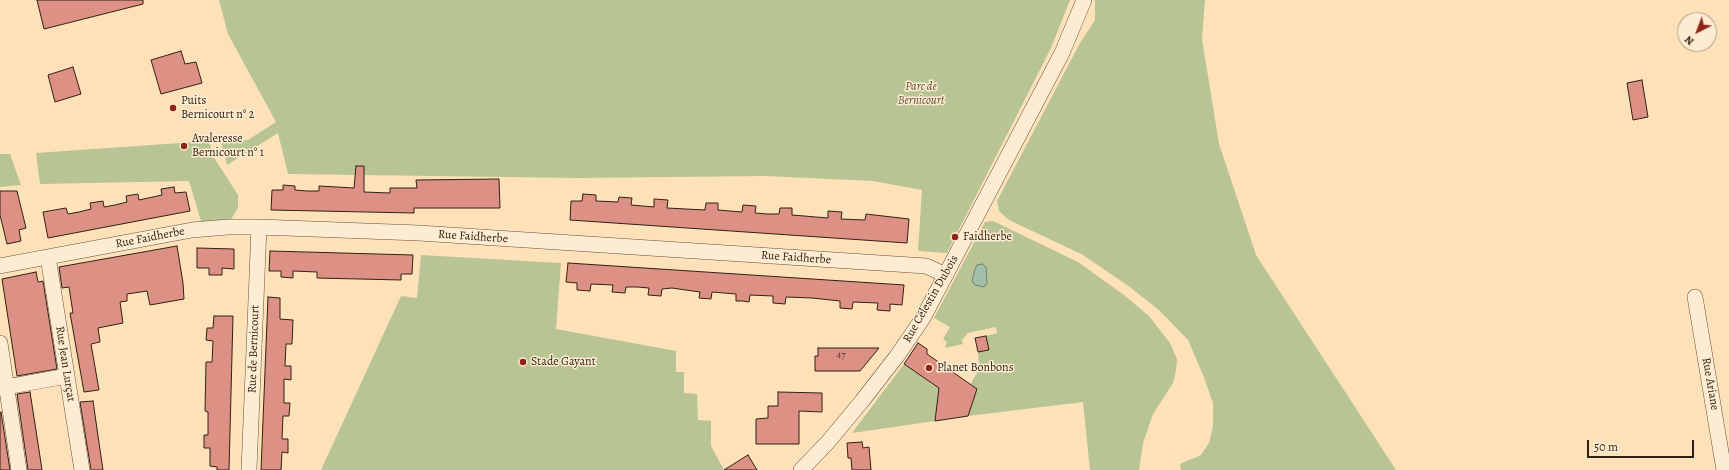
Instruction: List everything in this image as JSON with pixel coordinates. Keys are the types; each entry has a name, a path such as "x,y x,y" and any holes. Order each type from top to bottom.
{"street":[{"name":"Rue Célestin Dubois","path":"801,470 844,423 898,356 923,318 1062,53 1084,0"},
{"name":"Rue Faidherbe","path":"0,266 192,230 228,227 258,227 426,234 926,266 946,276"},
{"name":"Rue de Bernicourt","path":"249,470 258,227"},
{"name":"Rue Jean Lurçat","path":"48,257 82,470"},
{"name":"Rue Ariane","path":"1695,298 1724,470"},
{"path":"0,343 3,387 19,470"},
{"path":"3,387 67,376"}],"green space":[{"name":"Parc de Bernicourt","path":"219,0 1070,0 1051,48 947,253 918,251 922,190 873,181 765,176 577,178 288,174 278,133 227,165 221,141 248,140 276,122 228,34"},
{"path":"1095,0 1205,0 1202,39 1219,144 1256,255 1396,470 1181,470 1180,464 1201,455 1209,443 1213,426 1213,403 1188,340 1159,310 1127,285 1083,255 1009,220 999,211 997,201 1080,43 1095,20"},
{"path":"209,141 213,156 238,195 238,208 230,221 201,221 189,181 40,184 36,153"},
{"path":"0,154 10,154 21,185 0,187"},
{"path":"993,221 1078,262 1124,295 1149,316 1170,343 1177,359 1176,371 1173,383 1153,414 1143,443 1139,470 1090,470 1083,402 968,416 972,404 935,421 852,433 904,364 942,390 973,397 978,390 970,385 977,373 979,364 978,352 988,350 986,336 997,333 996,327 968,333 962,340 963,344 945,348 947,342 943,339 950,327 934,318 985,222"},
{"name":"Stade Gayant","path":"421,255 561,263 556,329 676,351 676,372 684,372 684,393 697,394 698,420 711,421 711,446 724,470 321,470 401,296 417,298"}],"shaded area":[{"path":"982,264 986,267 987,283 984,287 975,285 972,281 977,265"}],"building":[{"path":"37,0 143,0 143,4 44,29"},
{"path":"181,51 185,64 196,62 202,83 161,94 151,60"},
{"path":"73,67 81,94 55,102 48,75"},
{"path":"1642,80 1648,117 1633,120 1627,83"},
{"path":"356,166 364,166 364,192 390,193 390,188 417,188 416,180 499,179 500,208 414,208 414,213 271,210 272,190 283,190 283,185 295,186 295,190 307,191 319,191 319,186 354,188"},
{"path":"174,187 175,193 186,192 190,211 48,238 43,212 66,208 68,214 79,212 91,209 90,203 103,201 104,207 115,205 127,202 126,196 138,194 139,200 162,195 161,189"},
{"path":"0,191 17,191 26,228 19,230 21,241 7,244 0,215"},
{"path":"583,194 596,195 596,201 618,202 619,197 632,198 631,205 654,207 654,199 668,200 667,208 705,210 706,203 718,203 718,210 742,212 743,205 756,206 755,213 779,214 780,208 792,208 792,215 828,218 828,211 842,212 841,219 865,220 866,214 909,219 907,243 570,220 571,201 582,201"},
{"path":"177,246 184,299 150,305 147,291 127,294 127,301 120,302 123,323 98,328 100,342 91,344 99,390 84,392 70,313 73,313 69,287 62,288 59,267"},
{"path":"197,248 234,249 234,269 222,268 222,275 209,275 209,268 197,268"},
{"path":"270,251 413,255 412,274 401,274 401,280 317,278 317,272 293,271 293,278 281,277 281,271 269,271"},
{"path":"568,263 904,285 902,305 890,304 890,311 877,310 878,303 853,302 852,309 840,308 840,301 812,298 786,297 785,304 773,303 773,296 750,295 749,302 736,301 736,294 712,292 711,299 699,298 700,292 672,288 662,289 661,296 648,295 649,288 637,287 626,287 625,293 612,292 613,285 591,284 590,291 577,290 577,283 566,282"},
{"path":"36,272 38,282 43,281 57,369 17,376 2,279"},
{"path":"268,297 280,298 280,319 293,320 292,344 286,344 285,366 291,366 291,380 284,379 284,403 290,403 289,416 283,416 282,439 288,439 288,453 282,452 281,470 261,470"},
{"path":"214,316 233,316 229,470 217,470 217,467 210,466 210,448 204,448 204,435 208,435 208,412 205,411 206,362 212,362 213,341 206,340 207,328 213,328"},
{"path":"986,336 989,350 978,352 975,338"},
{"path":"918,343 927,349 927,354 977,389 968,416 935,421 939,388 904,364"},
{"path":"818,348 879,348 860,371 815,371 815,356 818,356"},
{"path":"30,392 42,470 28,470 17,394"},
{"path":"778,392 822,393 822,412 799,411 799,444 756,444 756,419 768,418 768,406 778,406"},
{"path":"93,401 103,470 91,470 80,402"},
{"path":"1,412 10,470 0,470"},
{"path":"862,442 863,448 869,447 871,470 852,470 851,458 848,458 847,443"},
{"path":"748,455 757,470 724,470"}],"place":[{"name":"Puits Bernicourt n° 2","path":"173,108"},
{"name":"Avaleresse Bernicourt n° 1","path":"184,146"},
{"name":"Faidherbe","path":"955,237"},
{"name":"Stade Gayant","path":"523,362"},
{"name":"Planet Bonbons","path":"929,368"}]}
